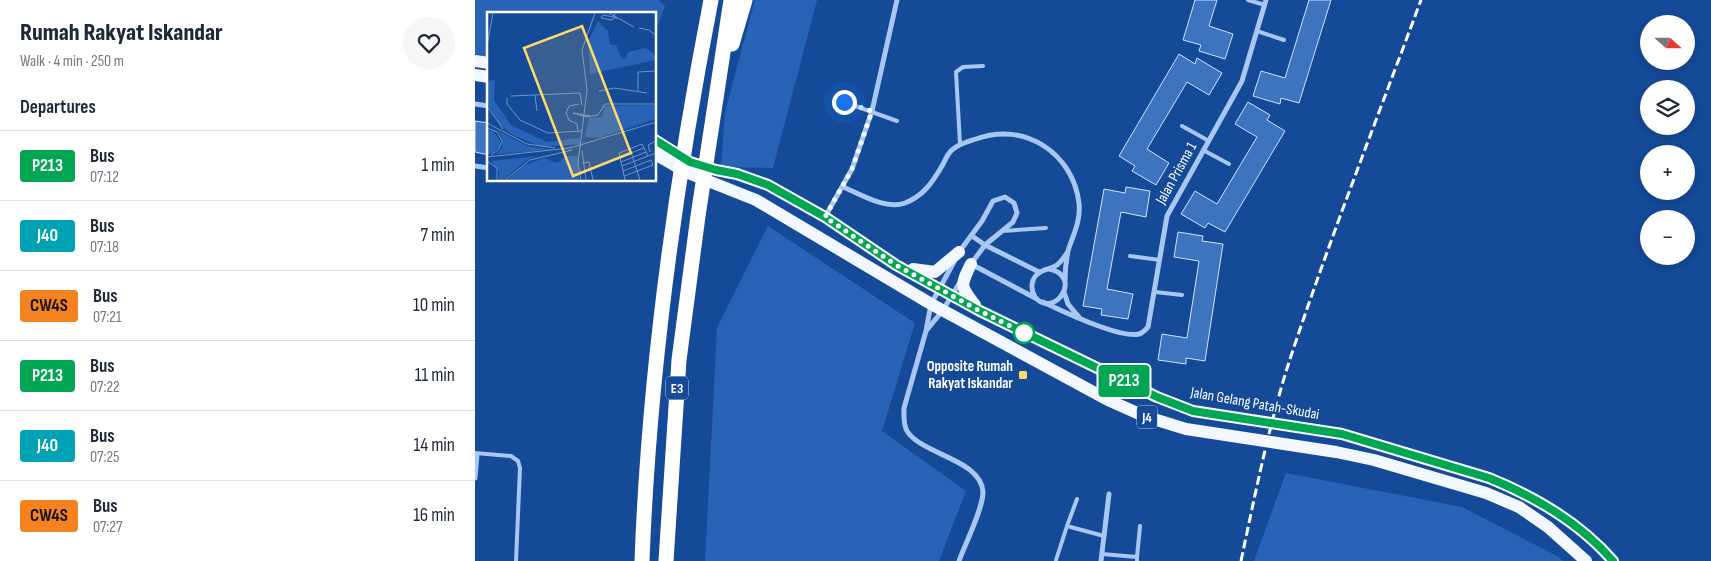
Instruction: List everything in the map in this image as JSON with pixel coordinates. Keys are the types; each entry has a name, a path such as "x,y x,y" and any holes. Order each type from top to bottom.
{"highway":[{"path":"698,70 695,49 702,0"},
{"name":"E3","path":"641,561 657,361 676,206 711,0"},
{"name":"E3","path":"666,561 679,360 710,132 731,0"},
{"path":"719,76 728,57 745,0"}],"main road":[{"name":"Jalan Gelang Patah-Skudai","path":"656,141 690,162 737,174 768,185 825,217 896,265 980,311 1157,397 1193,411 1342,434 1489,478 1512,487 1555,511 1583,531 1613,561"},
{"name":"J4","path":"656,156 688,173 757,200 937,307 1108,400 1144,416 1186,429 1336,452 1374,460 1486,493 1519,507 1548,527 1586,561"},
{"path":"896,265 935,272 959,252"},
{"path":"971,264 963,279 963,286 980,311"}],"street":[{"path":"825,217 852,169 872,111 897,0"},
{"name":"Jalan Prisma 1","path":"971,264 1081,320 1123,333 1137,335 1143,332 1148,327 1167,216 1242,81 1265,2"},
{"path":"843,187 885,204 902,204 916,198 927,189 951,151 960,144 981,136 1001,133 1029,138 1045,146 1061,160 1070,173 1077,189 1079,206 1078,225 1065,264 1064,292 1068,304 1081,320"},
{"path":"926,331 937,307 952,294 985,245 1013,222 1017,213 1014,203 1005,197 993,201 972,236 959,252 940,288 937,307 926,331 904,408 903,421 907,431 918,441 972,471 980,480 983,490 982,502 959,561"},
{"path":"972,236 985,245 1039,272"},
{"path":"1064,292 1062,296 1053,302 1041,301 1035,296 1032,286 1035,276 1039,272 1061,262 1069,250"},
{"path":"1049,269 1059,273 1065,282"},
{"path":"475,478 476,453"},
{"path":"1101,561 1109,494"}],"lane":[{"path":"1248,0 1265,2"},
{"path":"1257,31 1284,40"},
{"path":"960,144 956,72 963,67 983,66"},
{"path":"844,102 897,121"},
{"path":"1182,126 1209,141"},
{"path":"1203,150 1229,164"},
{"path":"1002,231 1046,228"},
{"path":"1130,256 1160,260"},
{"path":"1155,292 1182,295"},
{"path":"476,453 511,456 518,461 520,468 516,561"},
{"path":"1056,560 1077,499"},
{"path":"1067,526 1104,536"},
{"path":"1102,554 1137,559 1140,526"}],"shaded area":[{"path":"475,0 659,0 665,6 656,29 656,12 487,12 487,57 475,54"},
{"path":"755,0 817,0 773,168 721,167 725,112"},
{"path":"768,226 915,323 882,431 966,491 939,561 705,561 717,328"},
{"path":"1286,473 1462,507 1559,557 1563,561 1254,561"}],"building":[{"path":"1195,0 1217,0 1209,26 1233,34 1225,59 1199,51 1201,45 1183,40"},
{"path":"1309,0 1331,0 1299,103 1281,98 1280,104 1253,96 1261,71 1285,78"},
{"path":"1179,54 1195,64 1197,58 1222,73 1209,95 1187,82 1147,149 1169,163 1156,185 1132,171 1135,166 1119,156"},
{"path":"1248,102 1270,115 1267,120 1285,131 1225,232 1208,223 1205,228 1181,214 1195,191 1217,204 1257,137 1235,124"},
{"path":"475,121 487,123 487,155 475,152"},
{"path":"1126,187 1150,191 1146,217 1121,212 1107,289 1133,294 1128,319 1101,315 1102,309 1083,306 1104,189 1125,193"},
{"path":"1178,232 1203,236 1202,241 1223,244 1205,361 1186,358 1186,364 1158,360 1162,334 1187,338 1199,261 1174,257"}],"railway":[{"path":"1241,561 1269,434 1290,359 1337,224 1421,0"}],"bus line":[{"name":"P213","path":"656,141 690,162 737,174 768,185 796,199 896,265 980,311 1157,397 1193,411 1342,434 1489,478 1512,487 1555,511 1583,531 1613,561"}],"place":[{"name":"Opposite Rumah Rakyat Iskandar","path":"1023,375"}],"route":[{"path":"844,102 872,111 852,169 825,217 896,265 1028,335 1024,333"}]}
